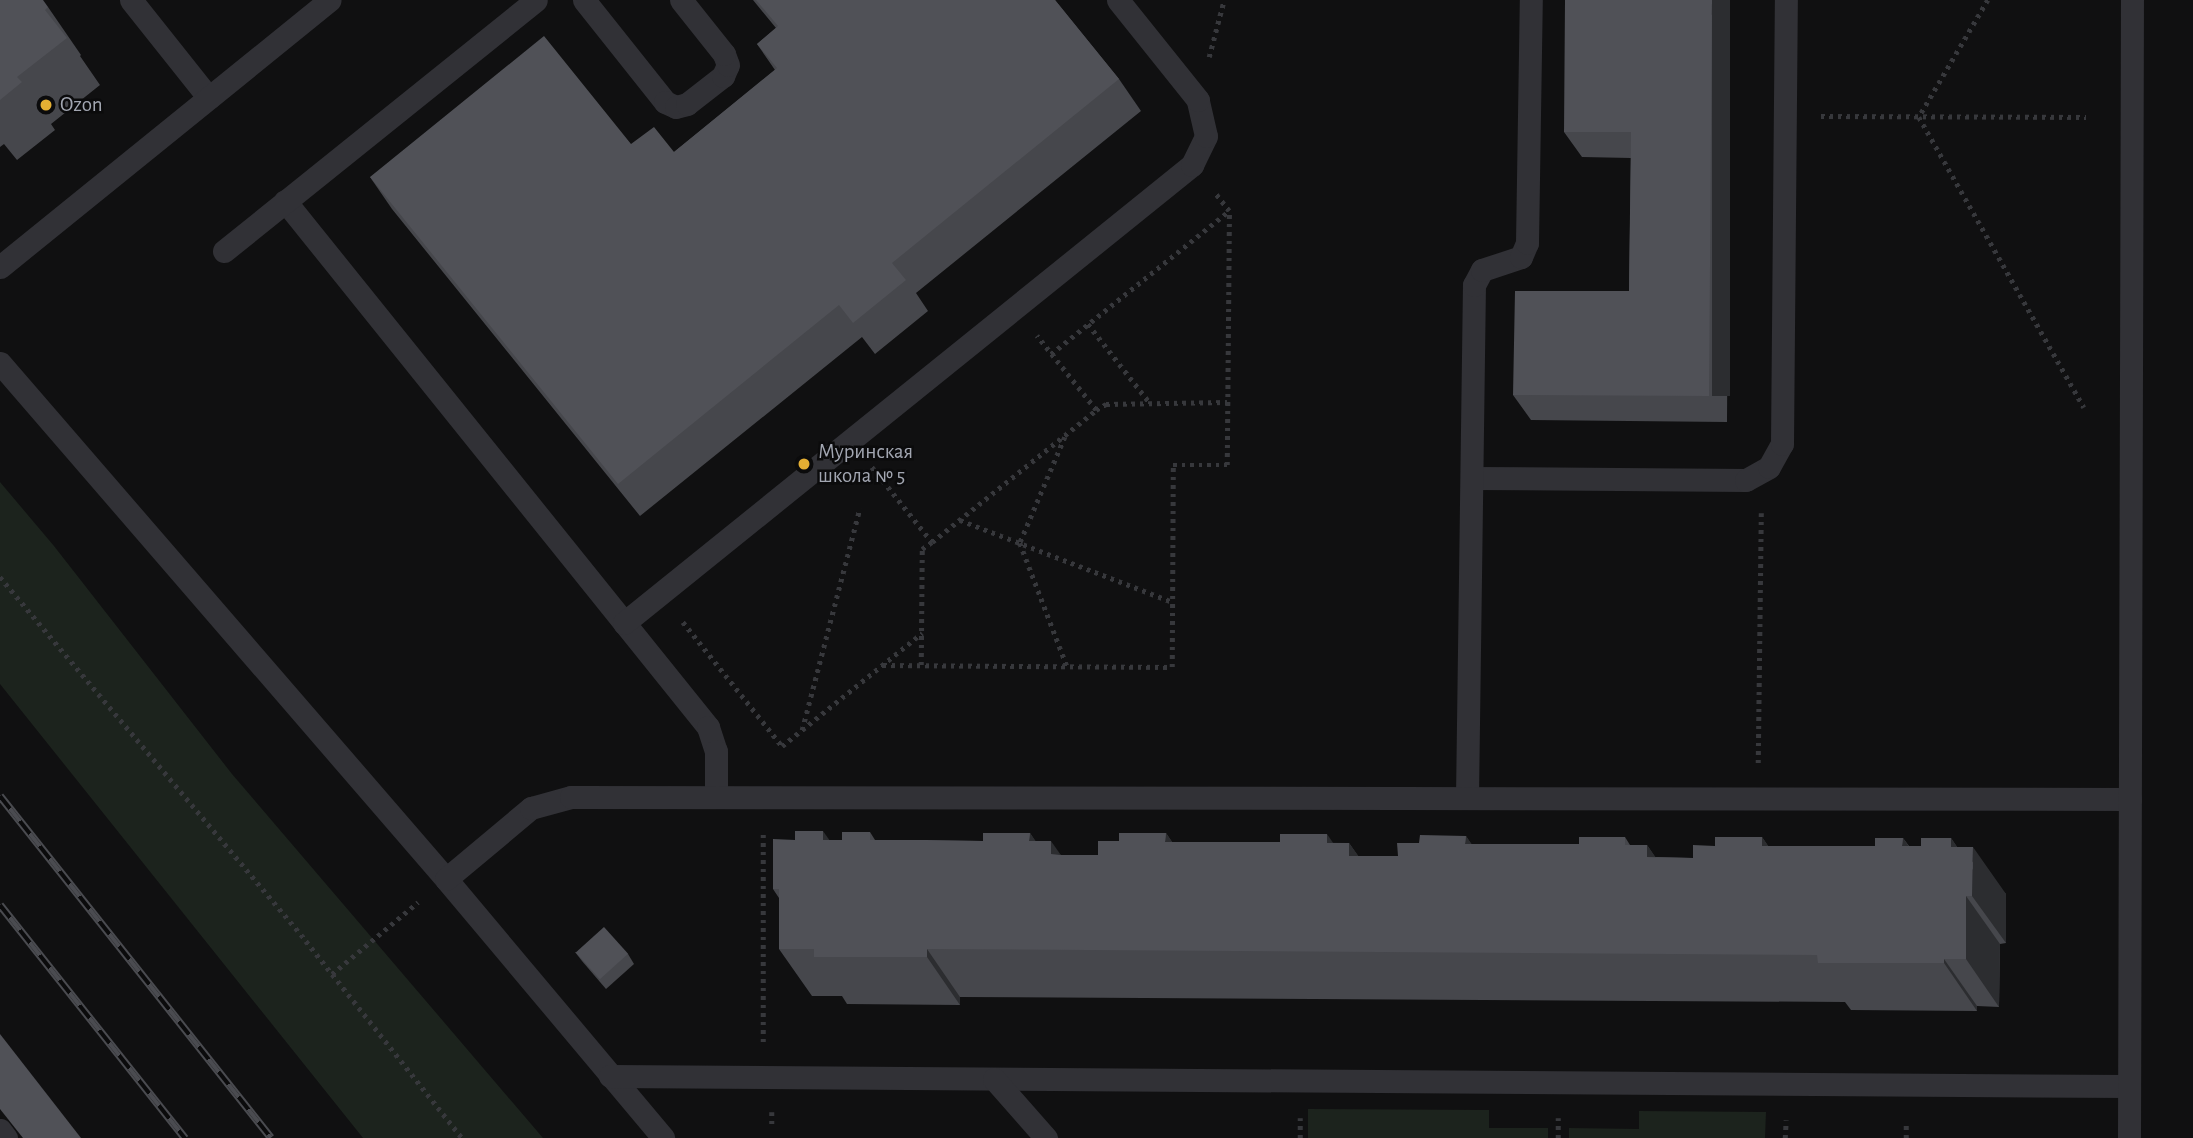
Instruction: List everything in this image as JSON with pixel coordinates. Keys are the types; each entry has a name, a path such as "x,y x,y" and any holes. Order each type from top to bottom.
{"lane":[{"path":"131,0 209,98"},
{"path":"0,267 330,0"},
{"path":"224,251 536,0"},
{"path":"584,0 665,102 676,107 687,104 723,76 727,65 724,54 681,0"},
{"path":"624,623 1192,165 1206,135 1198,100 1118,0"},
{"path":"1467,797 1474,285 1482,270 1521,257 1527,243 1531,0"},
{"path":"1472,478 1746,480 1769,467 1782,444 1786,0"},
{"path":"2129,1138 2132,0"},
{"path":"285,201 708,727 716,751 716,797"},
{"path":"0,363 446,879 663,1138"},
{"path":"446,879 531,808 571,797 2130,799"},
{"path":"610,1076 2129,1086"},
{"path":"994,1079 1046,1138"},
{"path":"0,1130 6,1138"}],"path":[{"path":"1198,100 1224,0"},
{"path":"1919,117 1988,0"},
{"path":"1785,116 2086,117"},
{"path":"1919,117 2084,407"},
{"path":"883,665 1171,667 1173,465 1227,465 1229,211 1192,165"},
{"path":"1051,354 1229,211"},
{"path":"1015,308 1096,410"},
{"path":"1088,324 1151,403"},
{"path":"921,665 922,550 1106,404 1227,402"},
{"path":"1067,434 1020,543 1068,666"},
{"path":"851,440 932,542"},
{"path":"1757,798 1761,496 1769,467"},
{"path":"802,731 860,508"},
{"path":"959,520 1172,601"},
{"path":"0,577 332,974 462,1138"},
{"path":"660,594 782,746 922,634"},
{"path":"763,827 763,1077"},
{"path":"332,974 446,879"}],"shaded area":[{"path":"0,482 54,546 232,774 543,1138 363,1138 0,684"},
{"path":"1308,1109 1489,1110 1489,1128 1548,1128 1548,1138 1308,1138"},
{"path":"1639,1111 1766,1112 1765,1138 1569,1138 1569,1128 1639,1129"}],"building":[{"path":"0,0 43,0 48,7 45,10 67,38 17,77 22,82 0,100"},
{"path":"756,0 1055,0 1119,79 892,263 906,280 853,323 839,305 618,484 370,177 544,36 631,144 654,127 674,152 777,68 757,44 778,26"},
{"path":"1565,0 1712,0 1709,396 1513,395 1515,291 1629,291 1631,132 1564,132"},
{"path":"795,831 823,831 823,840 842,840 842,832 870,832 870,840 983,841 983,833 1030,833 1029,841 1051,841 1051,854 1060,855 1098,855 1098,841 1119,841 1119,833 1166,833 1165,842 1280,842 1280,834 1327,834 1327,843 1349,843 1349,856 1398,856 1397,843 1419,843 1420,835 1466,836 1465,844 1579,844 1579,837 1625,837 1625,845 1647,845 1647,857 1693,858 1693,845 1715,846 1715,837 1762,837 1762,846 1875,846 1875,838 1903,838 1902,846 1921,846 1921,838 1951,838 1951,847 1973,847 1972,896 1966,896 1966,959 1944,959 1944,963 1818,963 1817,955 927,949 927,957 814,957 814,949 779,949 779,889 773,889 773,839 795,840"},
{"path":"604,927 628,954 600,979 576,952"},
{"path":"0,1034 81,1138 23,1138 0,1109"}],"railway":[{"path":"0,796 271,1138"},
{"path":"0,905 185,1138"}],"place":[{"name":"Ozon","path":"46,105"},
{"name":"Муринская школа № 5","path":"804,464"}]}
